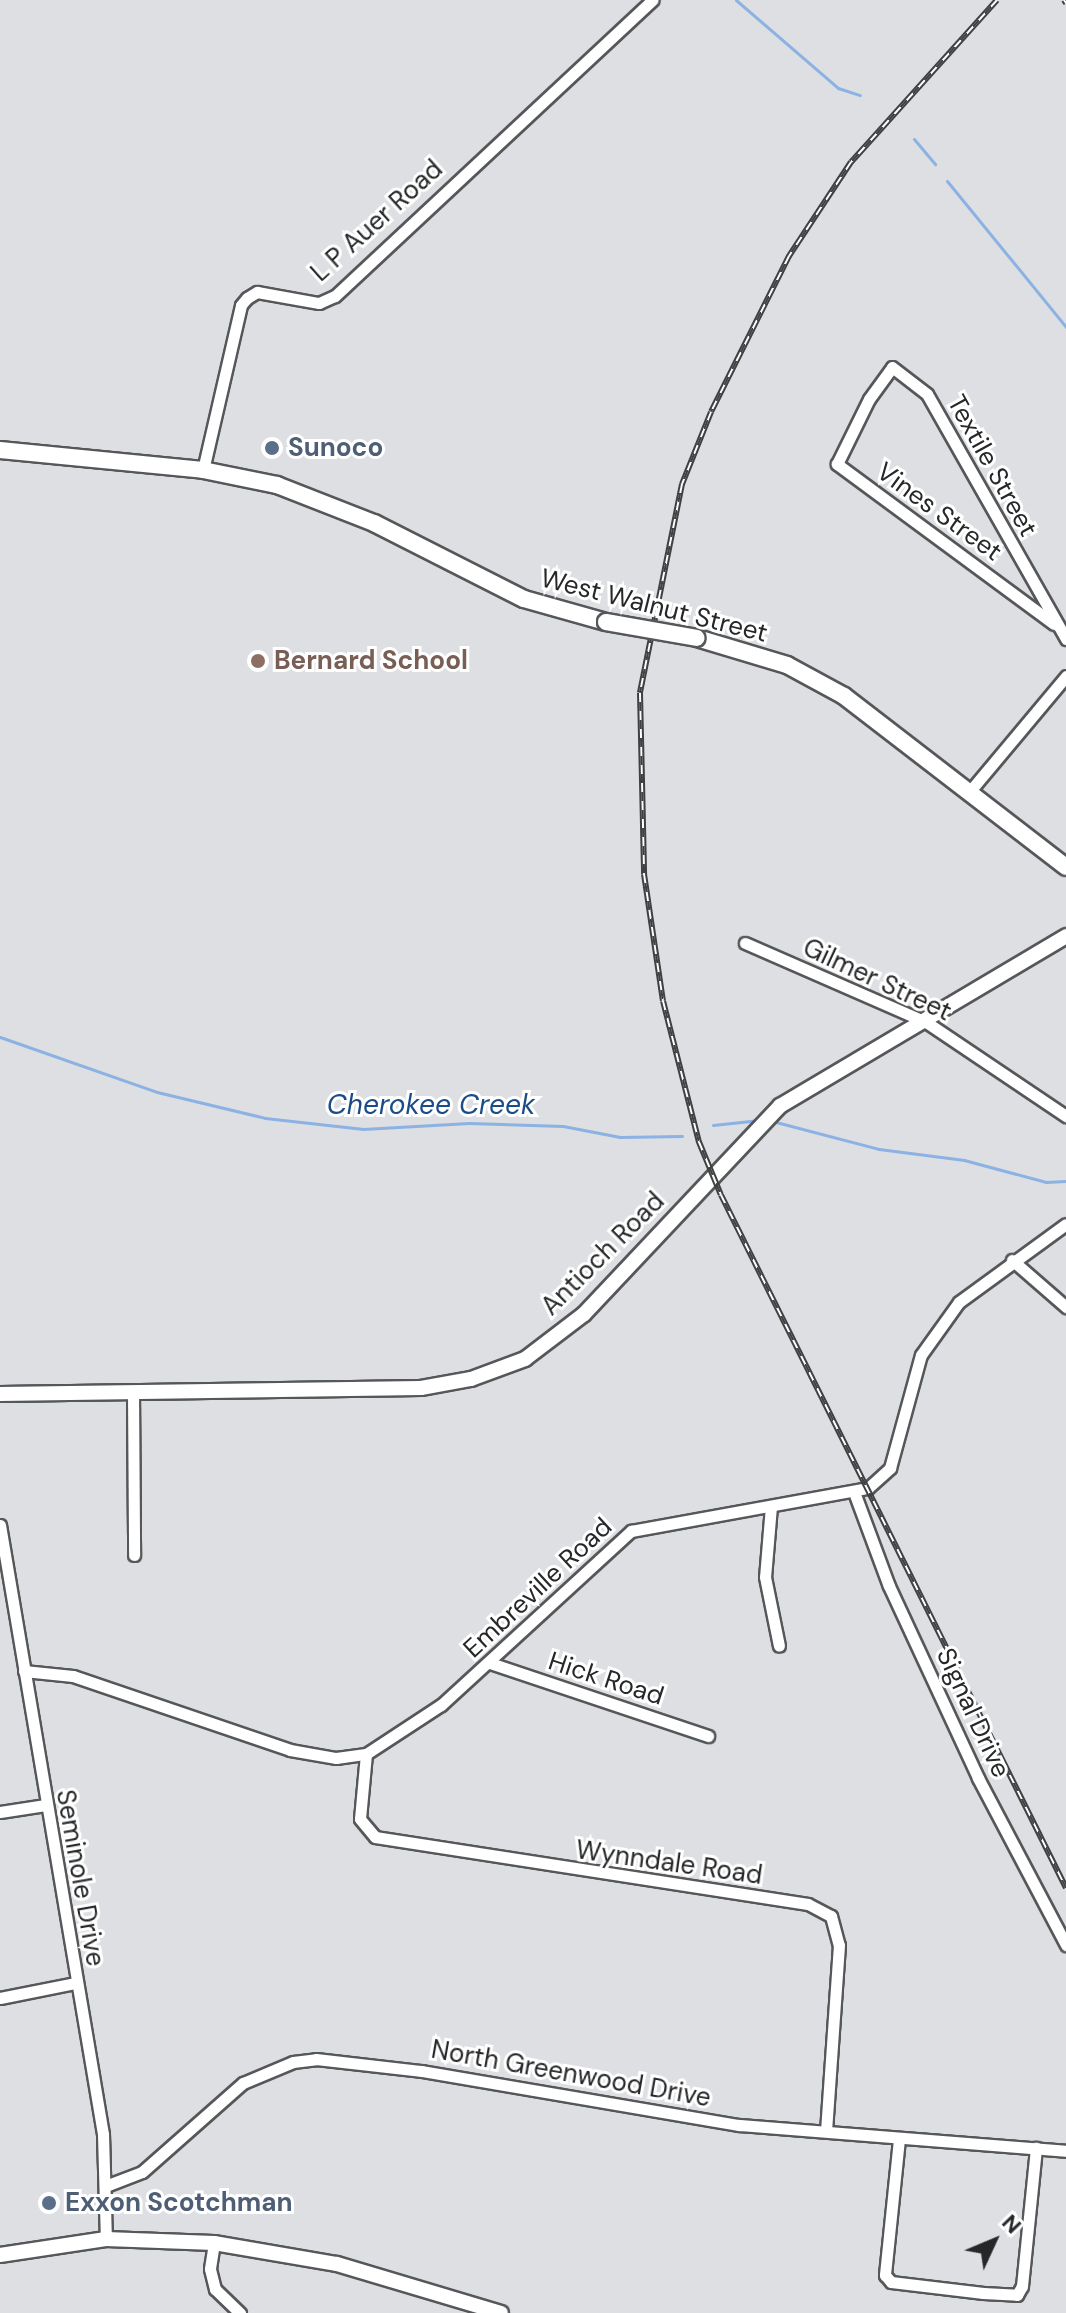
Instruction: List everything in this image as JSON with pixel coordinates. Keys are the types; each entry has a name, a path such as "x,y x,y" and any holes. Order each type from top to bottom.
{"main road":[{"name":"West Walnut Street","path":"0,450 203,470 320,500 524,599 606,622 745,650 817,680 970,791 1066,867"}],"street":[{"name":"L P Auer Road","path":"203,470 241,305 247,298 257,292 319,303 335,296 652,0"},
{"name":"Textile Street","path":"837,464 869,399 892,367 927,394 1054,624 1066,639"},
{"name":"Vines Street","path":"837,464 1054,624"},
{"path":"970,791 1066,676"},
{"name":"Antioch Road","path":"0,1394 421,1388 471,1379 525,1359 584,1314 754,1130 780,1106 1066,936"},
{"name":"Gilmer Street","path":"745,943 926,1022 1066,1116"},
{"name":"Embreville Road","path":"24,1671 73,1676 290,1750 336,1758 366,1754 441,1705 631,1531 868,1488 890,1468 921,1355 959,1302 1012,1260 1066,1224"},
{"path":"1012,1260 1066,1307"},
{"path":"133,1393 134,1555"},
{"name":"Signal Drive","path":"854,1492 884,1575 972,1765 1066,1945"},
{"path":"771,1506 765,1577 779,1646"},
{"name":"Seminole Drive","path":"0,1525 108,2185 106,2239"},
{"name":"Hick Road","path":"490,1663 708,1736"},
{"name":"Wynndale Road","path":"366,1754 360,1819 375,1837 808,1904 831,1916 839,1945 826,2130"},
{"path":"0,1812 45,1805"},
{"path":"0,1998 75,1983"},
{"name":"North Greenwood Drive","path":"108,2185 142,2172 243,2083 293,2062 316,2059 422,2071 634,2110 899,2139 1066,2151"},
{"path":"899,2139 885,2275 891,2282 983,2293 1017,2295 1022,2286 1036,2148"},
{"path":"0,2255 106,2239 214,2243 337,2264 501,2313"},
{"path":"214,2243 210,2269 215,2289 240,2313"}],"waterway":[{"path":"736,0 838,88 860,95"},
{"path":"914,139 935,164"},
{"path":"947,181 1066,327"},
{"name":"Cherokee Creek","path":"0,1037 157,1092 265,1118 363,1129 469,1123 563,1126 620,1137 682,1136"},
{"name":"Cherokee Creek","path":"713,1125 760,1120"},
{"name":"Cherokee Creek","path":"772,1121 879,1149 964,1160 1046,1182 1066,1181"}],"railway":[{"path":"997,0 851,162 789,256 711,412 682,484 640,693 644,874 663,1001 699,1142 721,1195 1066,1888"}],"place":[{"name":"Sunoco","path":"272,448"},
{"name":"Bernard School","path":"258,661"},
{"name":"Exxon Scotchman","path":"49,2203"}]}
